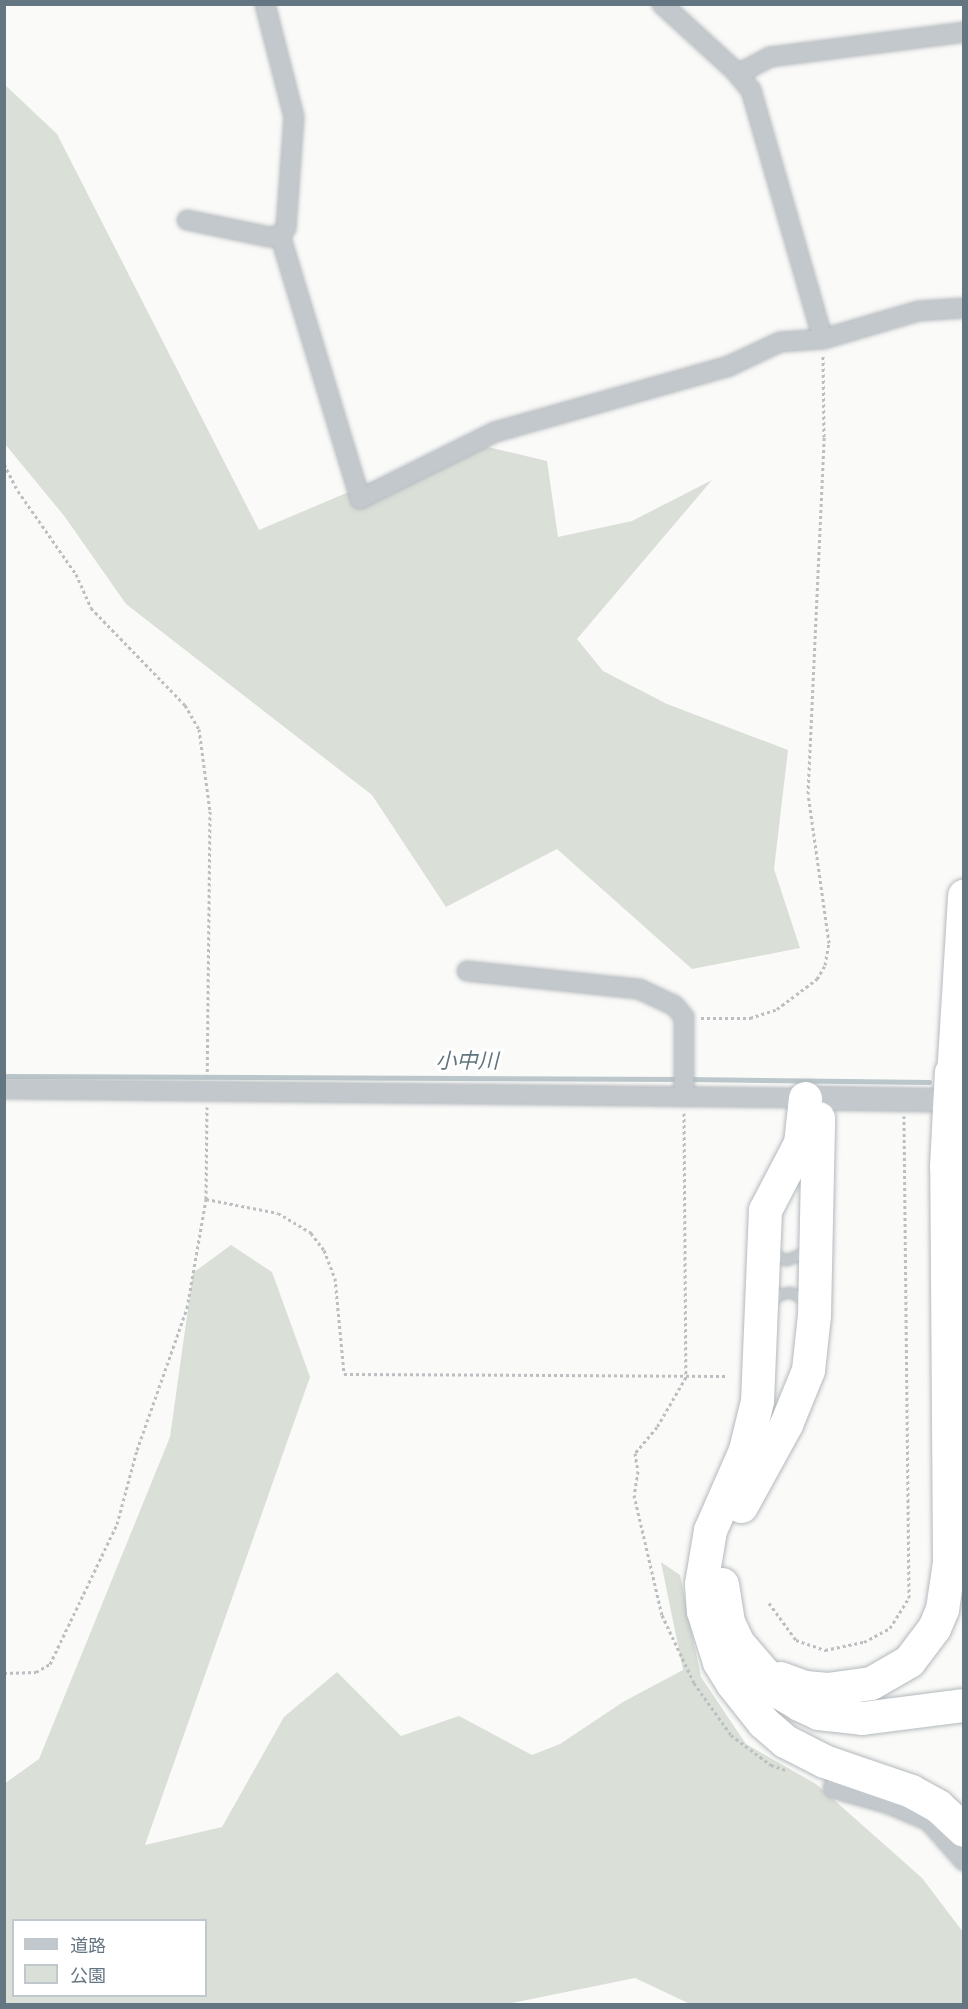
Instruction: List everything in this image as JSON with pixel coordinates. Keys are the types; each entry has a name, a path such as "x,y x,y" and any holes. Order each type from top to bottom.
{"highway":[{"path":"741,1671 805,1687 849,1688 871,1683 909,1661 934,1628 942,1609 949,1562 946,1166 963,895"},
{"path":"951,1072 963,1424"},
{"path":"811,1098 800,1143 772,1192 762,1233 759,1374 751,1428 710,1530 700,1584 709,1636 741,1671 818,1713 862,1718 958,1715"},
{"path":"811,1098 816,1237 814,1315 808,1370 799,1397 747,1492 724,1551 721,1575 728,1622 741,1671 763,1722 785,1741 824,1761 911,1791 938,1806 963,1830"}],"street":[{"path":"187,220 270,237 280,235 286,228 294,117 265,4"},
{"path":"662,4 738,74 751,90 823,339"},
{"path":"738,74 770,57 963,32"},
{"path":"280,235 360,499 495,432 727,367 780,342 823,339 919,311 963,308"},
{"path":"467,971 639,989 674,1005 684,1017 684,1093"},
{"path":"4,1089 207,1093 684,1093 929,1100"},
{"path":"833,1788 890,1804 929,1821 963,1861"}],"lane":[{"path":"762,1233 770,1252 786,1260 804,1255 816,1237"},
{"path":"760,1318 772,1298 790,1292 806,1300 814,1315"}],"path":[{"path":"684,1017 750,1017 777,1009 817,980 825,965 829,944 808,794 824,436 823,339"},
{"path":"4,464 18,490 76,574 91,608 185,705 199,729 210,811 206,1199 187,1308 136,1450 117,1524 50,1664 36,1672 4,1673"},
{"path":"684,1093 686,1377"},
{"path":"769,1604 796,1640 825,1650 864,1642 890,1628 909,1598 904,1100"},
{"path":"206,1199 278,1213 311,1233 324,1250 335,1278 344,1374 725,1376"}],"green space":[{"path":"4,84 57,134 259,530 467,442 547,461 558,537 632,521 712,480 577,639 603,671 667,704 788,750 774,869 800,948 692,969 557,849 446,907 372,795 126,604 65,517 5,444"},
{"path":"231,1245 272,1272 310,1377 145,1845 222,1827 284,1717 337,1672 401,1736 459,1716 532,1755 560,1744 623,1702 683,1670 661,1562 680,1575 701,1677 746,1744 816,1784 922,1878 963,1932 963,2004 690,2004 635,1978 507,2004 5,2004 4,1784 39,1759 170,1437 193,1273"}],"waterway":[{"name":"小中川","path":"4,1076 680,1079"},
{"name":"小中川","path":"688,1079 929,1082"}]}
